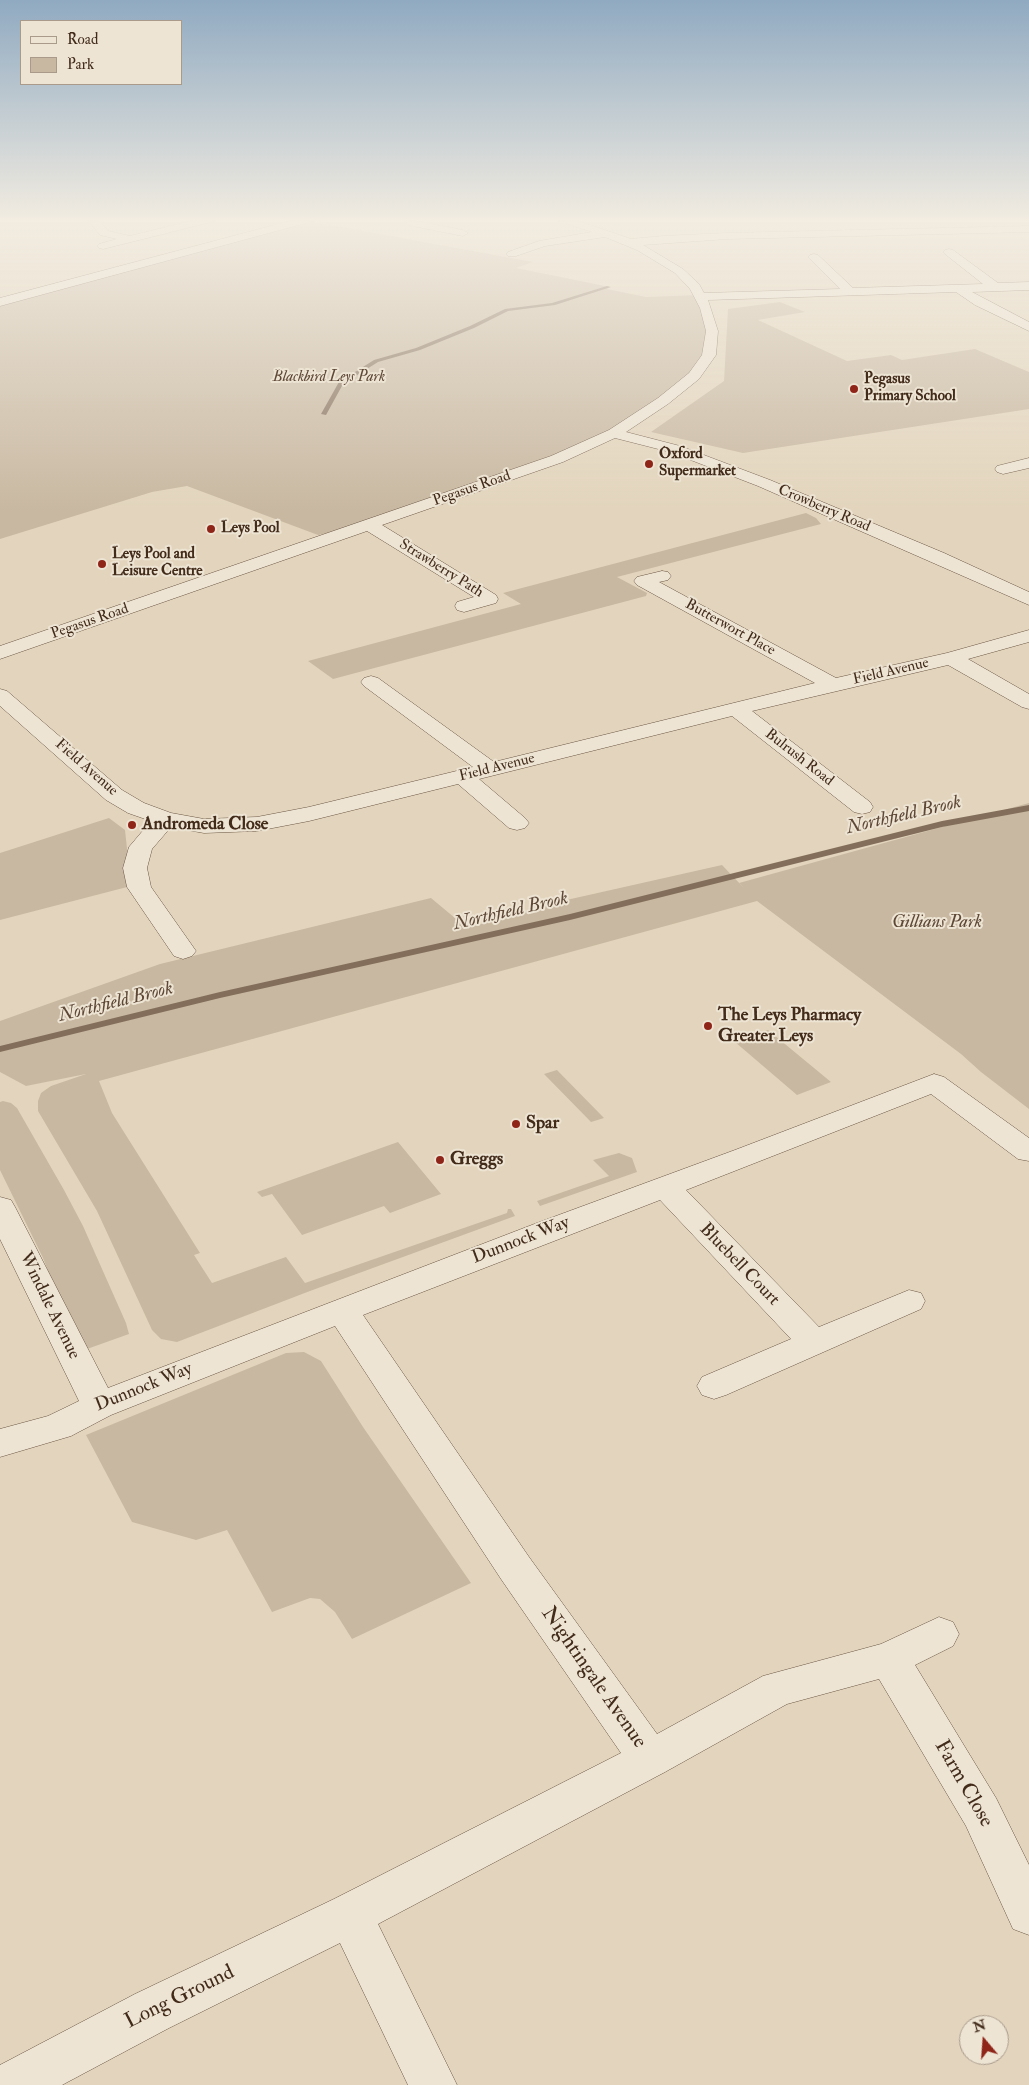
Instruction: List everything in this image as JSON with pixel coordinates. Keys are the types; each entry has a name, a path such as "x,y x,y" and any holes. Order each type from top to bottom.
{"street":[{"name":"Pegasus Road","path":"0,654 557,459 614,433 663,402 694,376 709,355 712,331 708,316"},
{"path":"1008,316 1029,327"},
{"name":"Crowberry Road","path":"614,433 675,449 764,483 1029,598"},
{"path":"1003,469 1029,464"},
{"name":"Strawberry Path","path":"370,525 489,599 464,606"},
{"name":"Butterwort Place","path":"662,576 643,581 833,685"},
{"name":"Field Avenue","path":"0,695 114,795 136,808 166,819 204,826 257,824 309,814 463,777 833,685 951,658 1029,636"},
{"path":"951,658 1029,703"},
{"path":"371,682 491,770"},
{"name":"Bulrush Road","path":"736,709 862,807"},
{"path":"463,777 516,823"},
{"path":"166,819 141,847 135,868 139,886 183,951"},
{"name":"Dunnock Way","path":"0,1443 58,1427 99,1406 342,1310 666,1188 934,1083 1029,1152"},
{"name":"Bluebell Court","path":"666,1188 813,1342"},
{"name":"Windale Avenue","path":"0,1207 99,1406"},
{"path":"714,1386 909,1300"},
{"name":"Nightingale Avenue","path":"342,1310 515,1568 650,1759 350,1915"},
{"path":"650,1759 776,1689 889,1659 939,1634"},
{"name":"Farm Close","path":"889,1659 980,1812 1029,1913"},
{"path":"350,1915 433,2085"},
{"name":"Long Ground","path":"12,2085 152,2011 350,1915"}],"green space":[{"name":"Blackbird Leys Park","path":"0,316 707,316 712,331 694,376 614,433 370,525 318,535 187,486 152,492 0,539"},
{"path":"728,316 780,316 758,320 847,361 891,355 902,360 975,349 1029,372 1029,409 743,453 651,432 724,381"},
{"path":"806,513 816,518 821,524 617,577 647,593 646,596 333,679 308,661 521,604 503,593"},
{"name":"Gillians Park","path":"1029,803 1029,1109 961,1054 757,901 99,1081 112,1113 200,1253 194,1255 212,1283 286,1257 305,1283 507,1213 508,1209 511,1209 515,1216 177,1342 161,1339 152,1330 97,1211 38,1111 38,1101 41,1093 51,1086 86,1074 26,1086 0,1072 0,1021 160,964 431,898 467,928 562,901 722,865 739,883"},
{"path":"109,818 125,830 131,886 0,920 0,853"},
{"path":"768,1030 831,1082 797,1095 735,1042"},
{"path":"557,1070 604,1118 591,1122 544,1074"},
{"path":"0,1102 11,1103 17,1108 64,1190 83,1226 126,1323 129,1334 87,1349 72,1333 43,1258 0,1170"},
{"path":"398,1142 441,1194 390,1213 384,1206 302,1235 272,1194 262,1197 257,1192"},
{"path":"619,1153 632,1158 637,1172 540,1206 537,1201 609,1176 593,1160"},
{"path":"304,1352 321,1361 363,1427 471,1583 352,1639 335,1612 320,1599 310,1598 272,1612 227,1530 196,1540 132,1522 86,1435 286,1353"}],"waterway":[{"path":"324,414 341,383 376,361 418,349 494,316"},
{"name":"Northfield Brook","path":"0,1049 220,995 570,917 942,824 1029,808"}],"place":[{"name":"Pegasus Primary School","path":"854,389"},
{"name":"Oxford Supermarket","path":"649,464"},
{"name":"Leys Pool","path":"211,529"},
{"name":"Leys Pool and Leisure Centre","path":"102,564"},
{"name":"Andromeda Close","path":"132,825"},
{"name":"The Leys Pharmacy Greater Leys","path":"708,1026"},
{"name":"Spar","path":"516,1124"},
{"name":"Greggs","path":"440,1160"}]}
